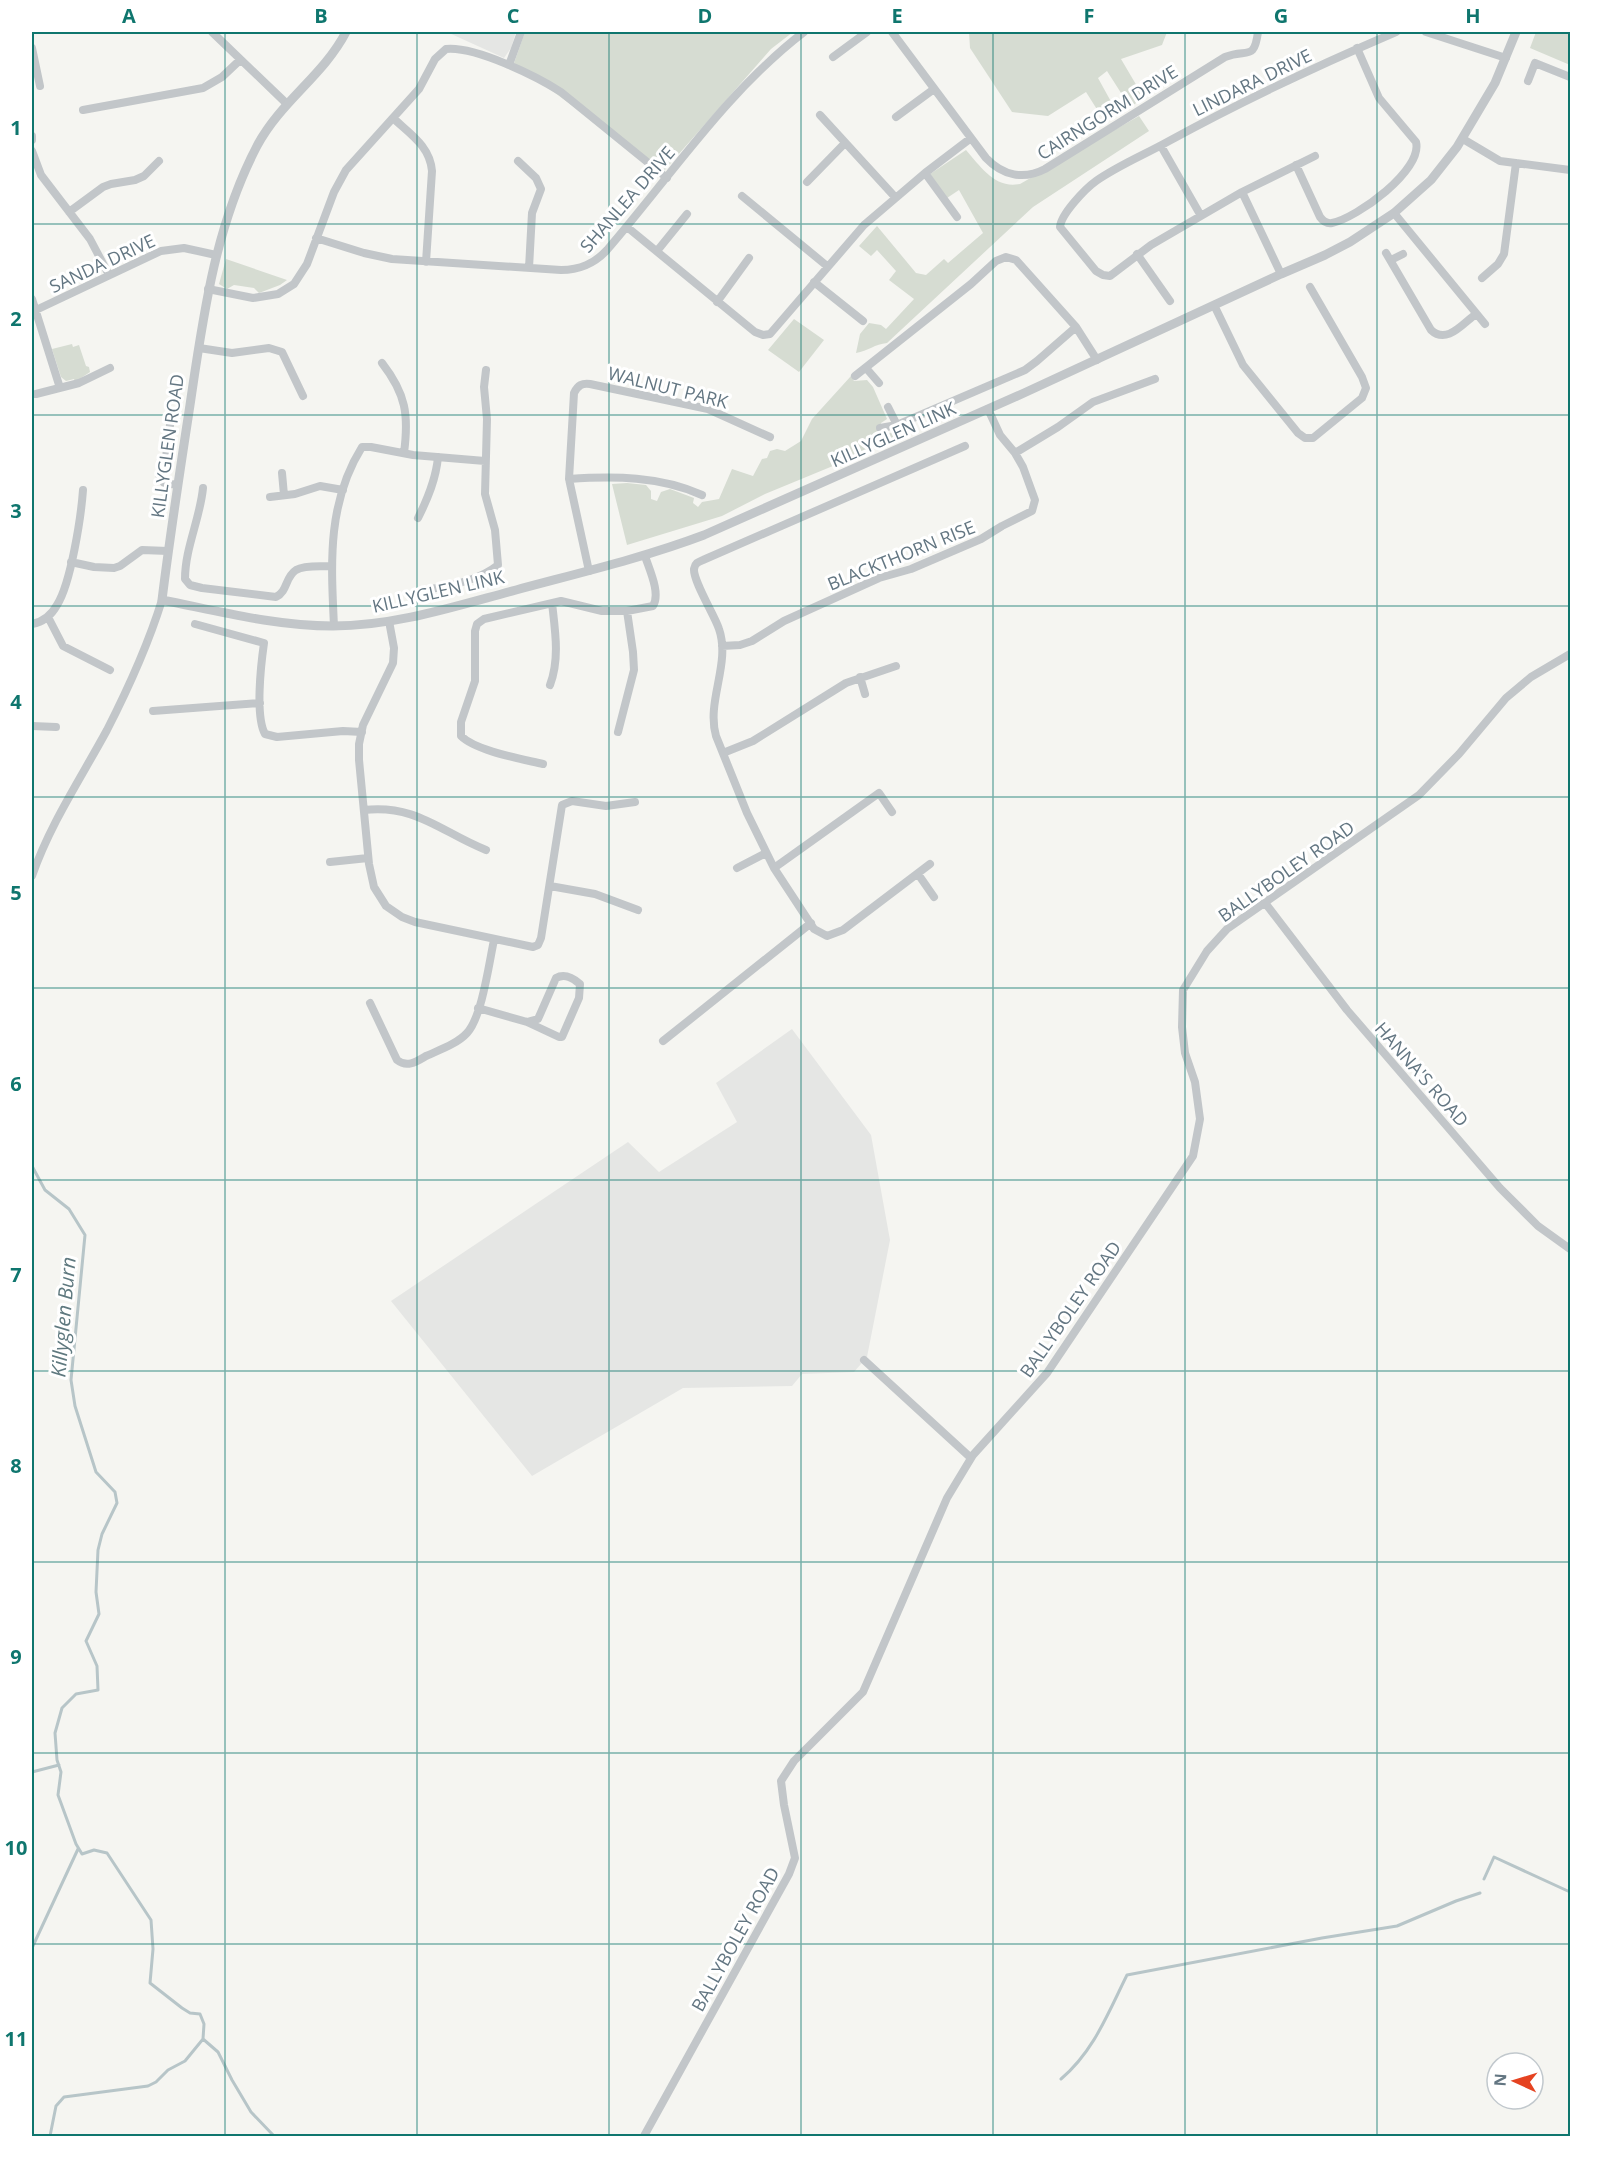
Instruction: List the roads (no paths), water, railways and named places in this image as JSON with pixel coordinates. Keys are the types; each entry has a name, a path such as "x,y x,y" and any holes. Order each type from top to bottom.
{"street":[{"path":"212,32 286,103"},
{"name":"KILLYGLEN ROAD","path":"32,876 52,826 129,687 162,600 208,289 216,255 240,186 266,130 286,103 330,59 346,32"},
{"path":"509,65 521,32"},
{"name":"SHANLEA DRIVE","path":"316,238 377,256 569,270 586,266 602,256 745,85 772,58 804,32"},
{"path":"833,57 867,32"},
{"name":"CAIRNGORM DRIVE","path":"892,32 986,158 1002,171 1017,175 1035,173 1225,57 1251,52 1256,47 1258,32"},
{"name":"LINDARA DRIVE","path":"1315,156 1242,192 1201,216 1137,255 1115,274 1103,276 1061,229 1060,224 1067,212 1092,184 1124,164 1210,118 1357,48 1396,32"},
{"path":"1426,32 1506,58"},
{"name":"KILLYGLEN LINK","path":"162,600 281,623 334,626 389,621 645,556 704,536 1325,255 1394,213 1431,180 1463,139 1495,83 1516,32"},
{"path":"32,48 40,86"},
{"path":"1296,165 1320,217 1331,223 1352,214 1379,196 1402,176 1410,165 1417,150 1417,143 1379,98 1357,48"},
{"path":"208,289 253,298 278,294 298,279 307,264 334,192 346,170 419,89 435,59 446,49 464,50 509,65 542,80 561,92 666,178"},
{"path":"84,110 202,88 218,81 240,60"},
{"path":"1528,81 1535,63 1570,76"},
{"path":"896,117 934,89"},
{"path":"820,115 895,197"},
{"path":"393,118 425,148 431,159 426,261"},
{"path":"627,227 755,332 763,335 770,334 775,331 827,266 864,225 895,197 971,138"},
{"path":"1463,139 1500,160 1570,170"},
{"path":"807,182 845,143"},
{"path":"1161,146 1201,216"},
{"path":"32,151 41,176 90,239 109,275"},
{"path":"69,212 103,187 144,176 159,161"},
{"path":"518,161 537,178 541,189 532,213 529,268"},
{"path":"1482,278 1498,264 1504,254 1516,163"},
{"path":"925,173 957,217"},
{"path":"1242,192 1281,274"},
{"path":"742,196 827,266"},
{"path":"1394,213 1485,324"},
{"path":"657,251 687,214"},
{"name":"SANDA DRIVE","path":"36,310 152,254 172,248 190,249 216,255"},
{"path":"1403,254 1389,256 1431,330 1444,336 1450,334 1476,314"},
{"path":"1137,255 1170,301"},
{"path":"855,376 971,284 996,261 1004,257 1016,260 1076,327 1096,360"},
{"path":"717,302 749,258"},
{"path":"814,282 863,321"},
{"path":"1214,305 1245,369 1298,433 1307,438 1313,438 1361,399 1366,388 1364,379 1310,287"},
{"path":"32,299 60,388"},
{"path":"880,428 897,425 1030,367 1076,327"},
{"path":"199,348 232,352 269,348 282,352 303,396"},
{"path":"382,363 399,387 404,404 407,424 404,453"},
{"path":"36,394 79,383 110,368"},
{"path":"866,368 879,383"},
{"path":"423,590 456,584 492,570 498,565 495,530 485,494 487,419 484,387 486,370"},
{"path":"1015,453 1059,427 1093,402 1142,386 1155,379"},
{"name":"WALNUT PARK","path":"589,571 569,479 574,393 582,383 708,409 770,437"},
{"path":"888,407 897,425"},
{"name":"BLACKTHORN RISE","path":"722,646 740,645 752,641 784,621 879,578 911,569 981,540 1002,526 1030,513 1035,500 1026,473 1015,453 1000,435 988,409"},
{"path":"170,425 166,457 159,475 164,483 178,485"},
{"path":"930,864 843,930 827,936 814,929 766,853 719,743 713,717 722,646 717,623 694,574 694,568 697,563 965,446"},
{"path":"334,626 331,566 333,527 343,490 362,447 485,461"},
{"path":"418,518 430,493 437,470 438,457"},
{"path":"282,473 285,495"},
{"path":"569,479 616,476 645,479 702,495"},
{"path":"270,496 298,493 320,486 343,490"},
{"path":"202,488 201,507 191,536 185,568 185,579 190,585 276,597 283,592 295,571 302,568 331,566"},
{"path":"32,624 48,618 60,599 71,562 83,490"},
{"path":"71,562 100,568 114,568 142,550 168,551"},
{"path":"543,764 507,756 461,736 460,727 475,681 477,624 484,619 552,603 568,602 602,611 627,611 654,606 656,593 645,556"},
{"path":"550,685 556,655 552,603"},
{"path":"618,732 634,670 627,611"},
{"path":"48,618 63,646 111,670"},
{"path":"389,621 394,643 393,663 366,718 359,760 368,858 376,892 386,906 395,913 416,922 527,948 538,945 562,805 572,801 606,806 634,802"},
{"path":"195,624 264,643 260,669 260,703 265,734 271,737 343,731 362,732"},
{"name":"BALLYBOLEY ROAD","path":"644,2136 789,1874 795,1858 781,1781 794,1761 863,1692 947,1498 971,1458 1047,1373 1193,1156 1200,1119 1195,1082 1185,1053 1181,1010 1183,990 1207,951 1227,929 1266,904 1419,795 1459,754 1506,698 1531,677 1570,654"},
{"path":"723,753 753,741 830,692 860,677 897,666"},
{"path":"860,677 865,694"},
{"path":"153,711 260,703"},
{"path":"32,726 56,727"},
{"path":"774,868 879,793 892,812"},
{"path":"364,810 386,809 411,813 486,850"},
{"path":"737,868 766,853"},
{"path":"330,861 368,858"},
{"path":"918,874 934,897"},
{"path":"549,886 598,895 638,910"},
{"name":"HANNA'S ROAD","path":"1266,904 1347,1010 1500,1188 1538,1226 1570,1249"},
{"path":"663,1041 811,923"},
{"path":"370,1003 397,1060 406,1064 414,1063 466,1035 472,1027 494,940"},
{"path":"478,1008 527,1022 559,1037 562,1036 579,998 580,984 574,978 564,975 556,978 538,1019 527,1022"},
{"path":"864,1360 971,1458"}],"waterway":[{"name":"Killyglen Burn","path":"32,1166 45,1190 69,1209 85,1235 71,1380 75,1406 96,1472 115,1492 117,1503 102,1534 98,1550 96,1592 99,1614 86,1641 97,1666 98,1690 76,1694 62,1708 55,1733 57,1760 61,1772 58,1795 82,1854 94,1850 107,1853 151,1920 153,1949 150,1983 190,2013 200,2014 204,2024 203,2039 218,2052 251,2112 274,2136"},
{"path":"32,1772 59,1765"},
{"path":"32,1948 78,1849"},
{"path":"1484,1879 1494,1857 1570,1892"},
{"path":"1061,2079 1073,2068 1091,2044 1127,1975 1397,1926 1480,1893"},
{"path":"50,2136 56,2106 64,2097 148,2086 156,2082 168,2070 185,2061 203,2039"}]}
